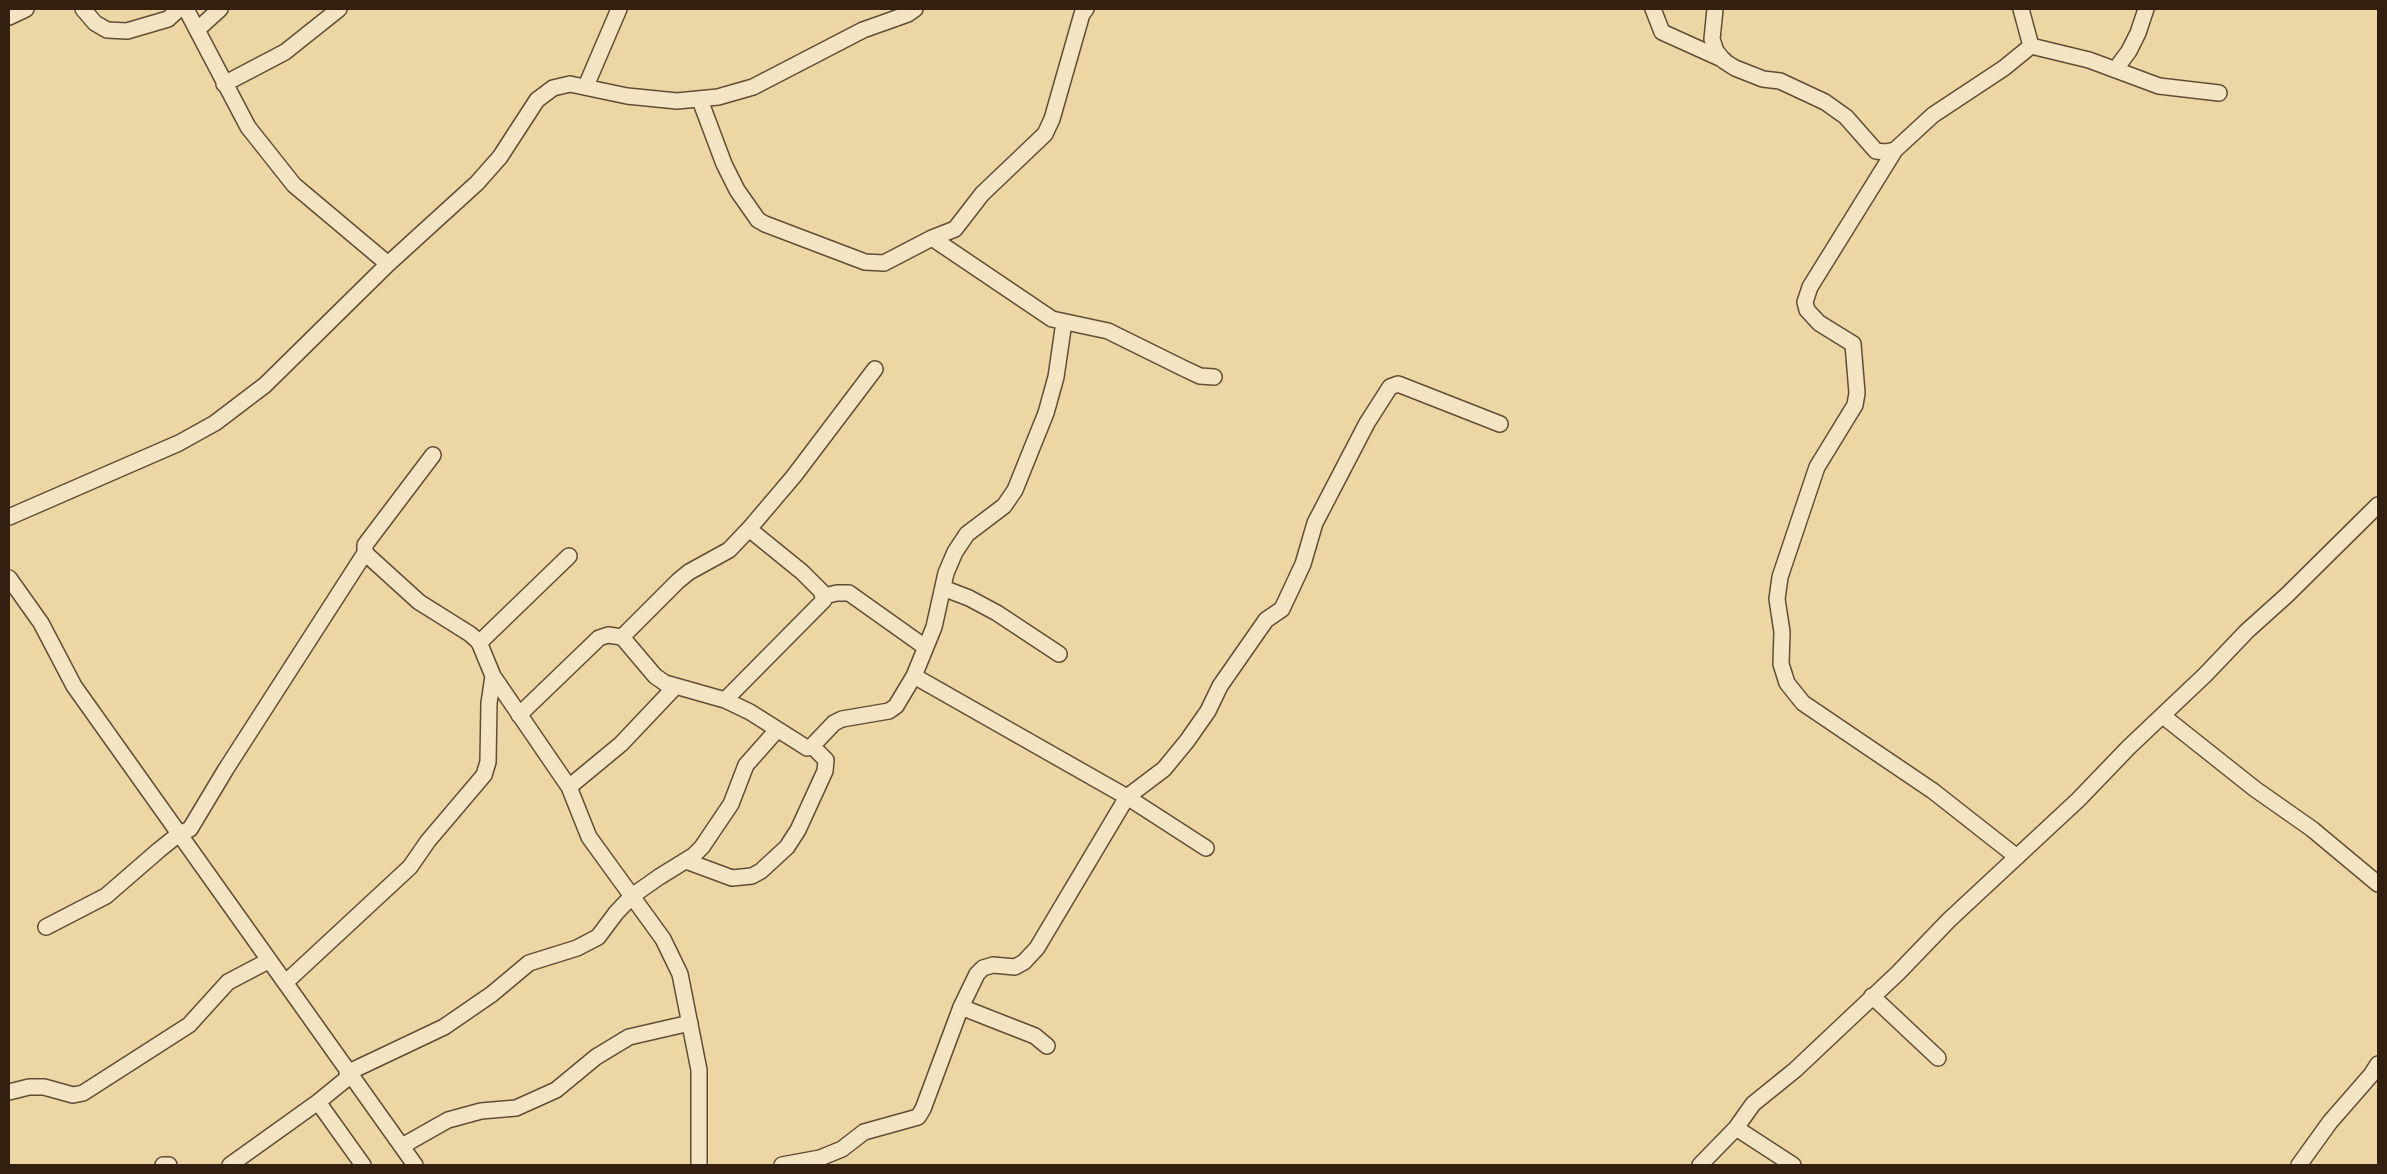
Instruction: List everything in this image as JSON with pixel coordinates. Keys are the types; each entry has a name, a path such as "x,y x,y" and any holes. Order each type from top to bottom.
{"street":[{"path":"9,17 26,9"},
{"path":"84,10 95,24 107,30 127,31 168,19 179,9"},
{"path":"186,9 248,127 294,185 388,264"},
{"path":"198,29 220,9"},
{"path":"224,84 285,52 339,9"},
{"path":"586,86 618,9"},
{"path":"9,517 179,443 215,422 265,386 388,264 477,183 500,157 538,100 552,88 564,85 586,86 628,96 677,101 700,100 753,87 864,30 908,14 915,9"},
{"path":"700,100 724,164 751,212 765,224 865,262 876,264 895,258 932,238 955,229 982,194 1045,134 1052,119 1077,31 1086,9"},
{"path":"1653,9 1662,32 1735,68 1763,79 1780,81 1825,102 1846,116 1876,150 1895,150"},
{"path":"1715,9 1712,39 1716,51 1724,61"},
{"path":"2021,9 2031,46"},
{"path":"2115,70 2129,51 2138,33 2146,9"},
{"path":"2031,46 2089,60 2160,86 2219,93"},
{"path":"2018,857 1933,791 1803,703 1787,683 1781,664 1782,632 1777,599 1780,578 1817,467 1855,405 1857,393 1853,344 1819,324 1807,310 1805,302 1810,287 1895,150 1933,115 2004,68 2031,46"},
{"path":"932,238 1044,314 1064,322 1108,330 1185,370 1200,376 1214,377"},
{"path":"519,715 599,638 608,635 622,638 655,676 675,687 725,700 750,712 800,746 807,748 812,746 834,723 842,719 889,711 896,706 914,676 934,627 946,573 955,552 968,534 1004,506 1015,490 1046,413 1056,377 1064,322"},
{"path":"622,638 678,581 689,572 728,550 749,529 794,476 875,369"},
{"path":"782,1165 820,1158 842,1149 864,1132 918,1117 923,1109 961,1006 973,981 983,968 993,965 1015,967 1024,962 1037,948 1128,798 1164,770 1188,741 1208,711 1220,686 1266,620 1282,609 1303,564 1315,523 1367,423 1390,387 1398,384 1500,424"},
{"path":"46,927 106,896 179,834 190,829 226,769 365,554 365,545 374,531 433,455"},
{"path":"1700,1165 1736,1128 1754,1104 1795,1070 1898,973 1949,920 2018,857 2378,505"},
{"path":"725,700 823,604 824,596 802,572 749,529"},
{"path":"365,554 419,602 470,634 479,643 493,676 569,787 589,838 663,939 680,974 699,1070 699,1165"},
{"path":"479,643 570,556"},
{"path":"9,578 41,623 74,686 415,1165"},
{"path":"944,588 969,598 997,613 1059,654"},
{"path":"824,596 837,593 849,594 925,647"},
{"path":"286,982 410,867 428,841 484,775 488,762 489,703 493,676"},
{"path":"914,676 1128,798 1206,848"},
{"path":"569,787 621,744 675,687"},
{"path":"2163,716 2255,789 2312,829 2378,884"},
{"path":"230,1165 318,1102 349,1074 444,1027 492,994 529,963 589,943 598,937 632,896 686,861 702,847 731,804 746,765 777,730"},
{"path":"686,861 732,878 752,876 761,871 787,847 798,830 825,771 826,760 812,746"},
{"path":"9,1092 29,1087 44,1087 73,1095 83,1093 108,1079 189,1025 228,982 268,961"},
{"path":"1872,996 1938,1058"},
{"path":"961,1006 1035,1036 1047,1046"},
{"path":"402,1146 448,1120 481,1111 516,1108 556,1090 596,1057 629,1037 690,1023"},
{"path":"2299,1165 2330,1122 2371,1075 2378,1064"},
{"path":"318,1102 363,1165"},
{"path":"1736,1128 1793,1165"},
{"path":"163,1165 169,1165"}]}
